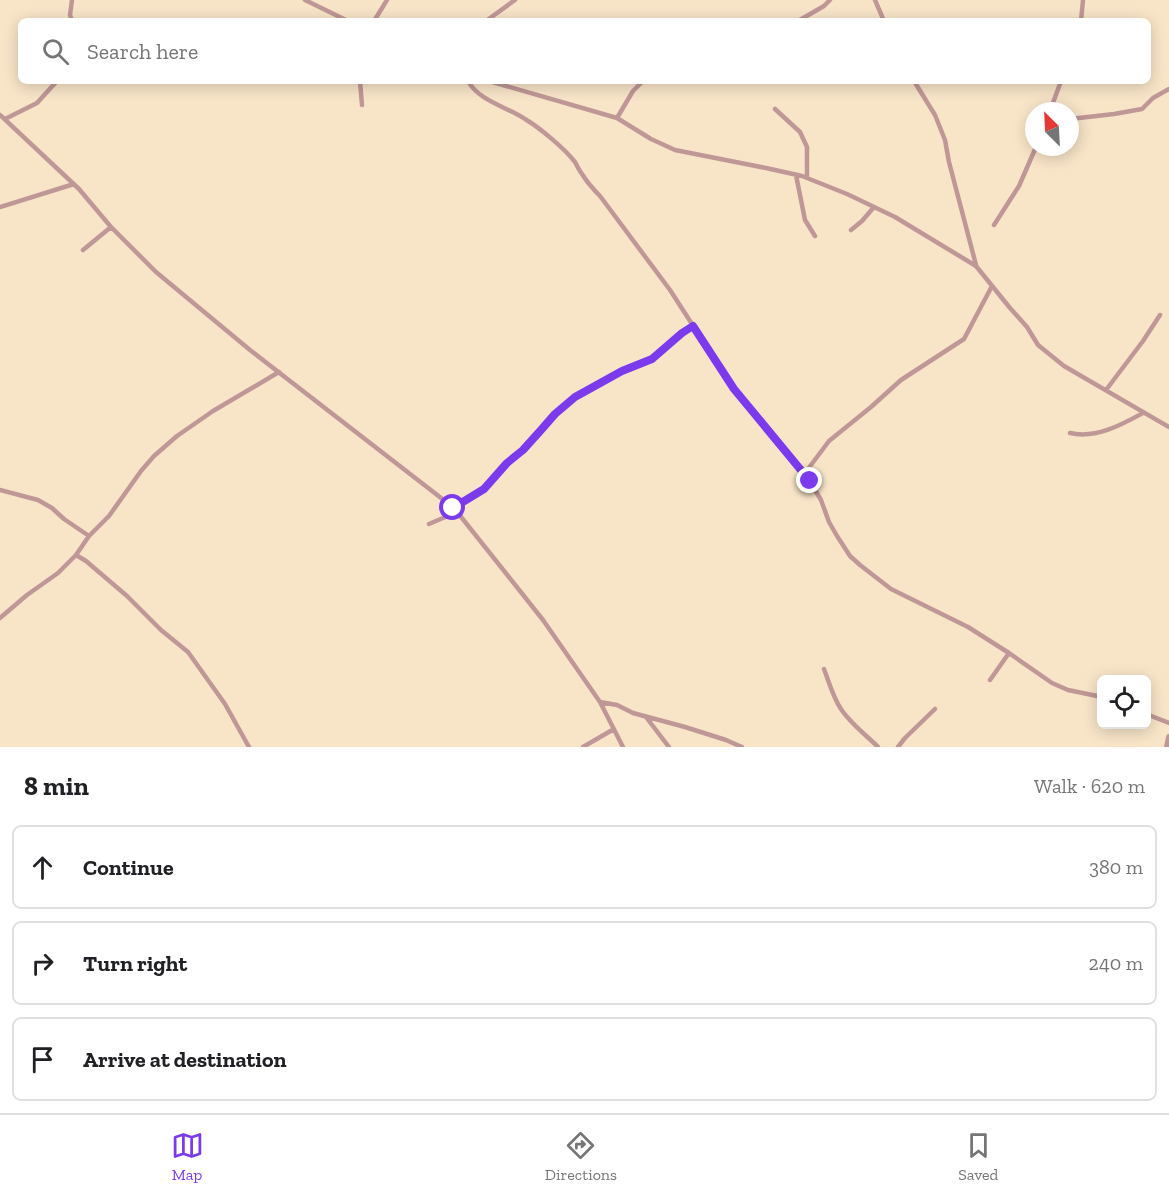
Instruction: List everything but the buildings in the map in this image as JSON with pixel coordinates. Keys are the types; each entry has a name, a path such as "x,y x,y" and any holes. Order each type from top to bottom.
{"street":[{"path":"71,18 72,0"},
{"path":"305,0 342,18"},
{"path":"376,18 387,0"},
{"path":"490,18 515,0"},
{"path":"803,18 830,0"},
{"path":"874,0 883,18"},
{"path":"1081,18 1083,0"},
{"path":"5,120 37,103 54,84"},
{"path":"360,84 362,105"},
{"path":"470,84 478,93 525,119 568,154 669,290 734,389 805,473 821,500 829,522 843,547 860,566 891,589 968,627 1053,683 1097,696"},
{"path":"499,84 617,118 651,139 675,150 807,178 895,217 976,266 1027,327 1038,345 1064,366 1169,427"},
{"path":"617,118 640,84"},
{"path":"916,84 935,115 945,140 976,266"},
{"path":"1053,102 1060,84"},
{"path":"1079,118 1142,109 1153,98 1169,89"},
{"path":"775,109 800,132 807,147 807,178"},
{"path":"0,115 74,184 111,227 156,272 455,510 543,620 600,702 623,747"},
{"path":"994,225 1019,186 1032,156"},
{"path":"796,175 805,220 815,236"},
{"path":"0,207 74,184"},
{"path":"851,230 874,207"},
{"path":"83,250 111,227"},
{"path":"805,473 829,441 901,380 964,339 992,286"},
{"path":"1106,390 1160,315"},
{"path":"429,524 455,510 484,489 555,414 575,397 622,371 652,359 693,326"},
{"path":"0,618 52,578 76,555 154,456 177,436 213,411 279,372"},
{"path":"1070,434 1081,436 1095,434 1121,425 1143,413"},
{"path":"0,490 38,500 89,536"},
{"path":"76,555 127,596 161,630 188,652 225,704 249,747"},
{"path":"990,680 1009,653"},
{"path":"824,669 840,708 878,747"},
{"path":"600,702 617,705 633,713 742,747"},
{"path":"898,747 935,709"},
{"path":"1151,716 1169,723"},
{"path":"646,717 669,747"},
{"path":"583,747 614,729"},
{"path":"1167,747 1169,737"}],"route":[{"path":"453,508 480,493 555,414 575,397 622,371 657,356 693,326 734,389 810,481"}]}
